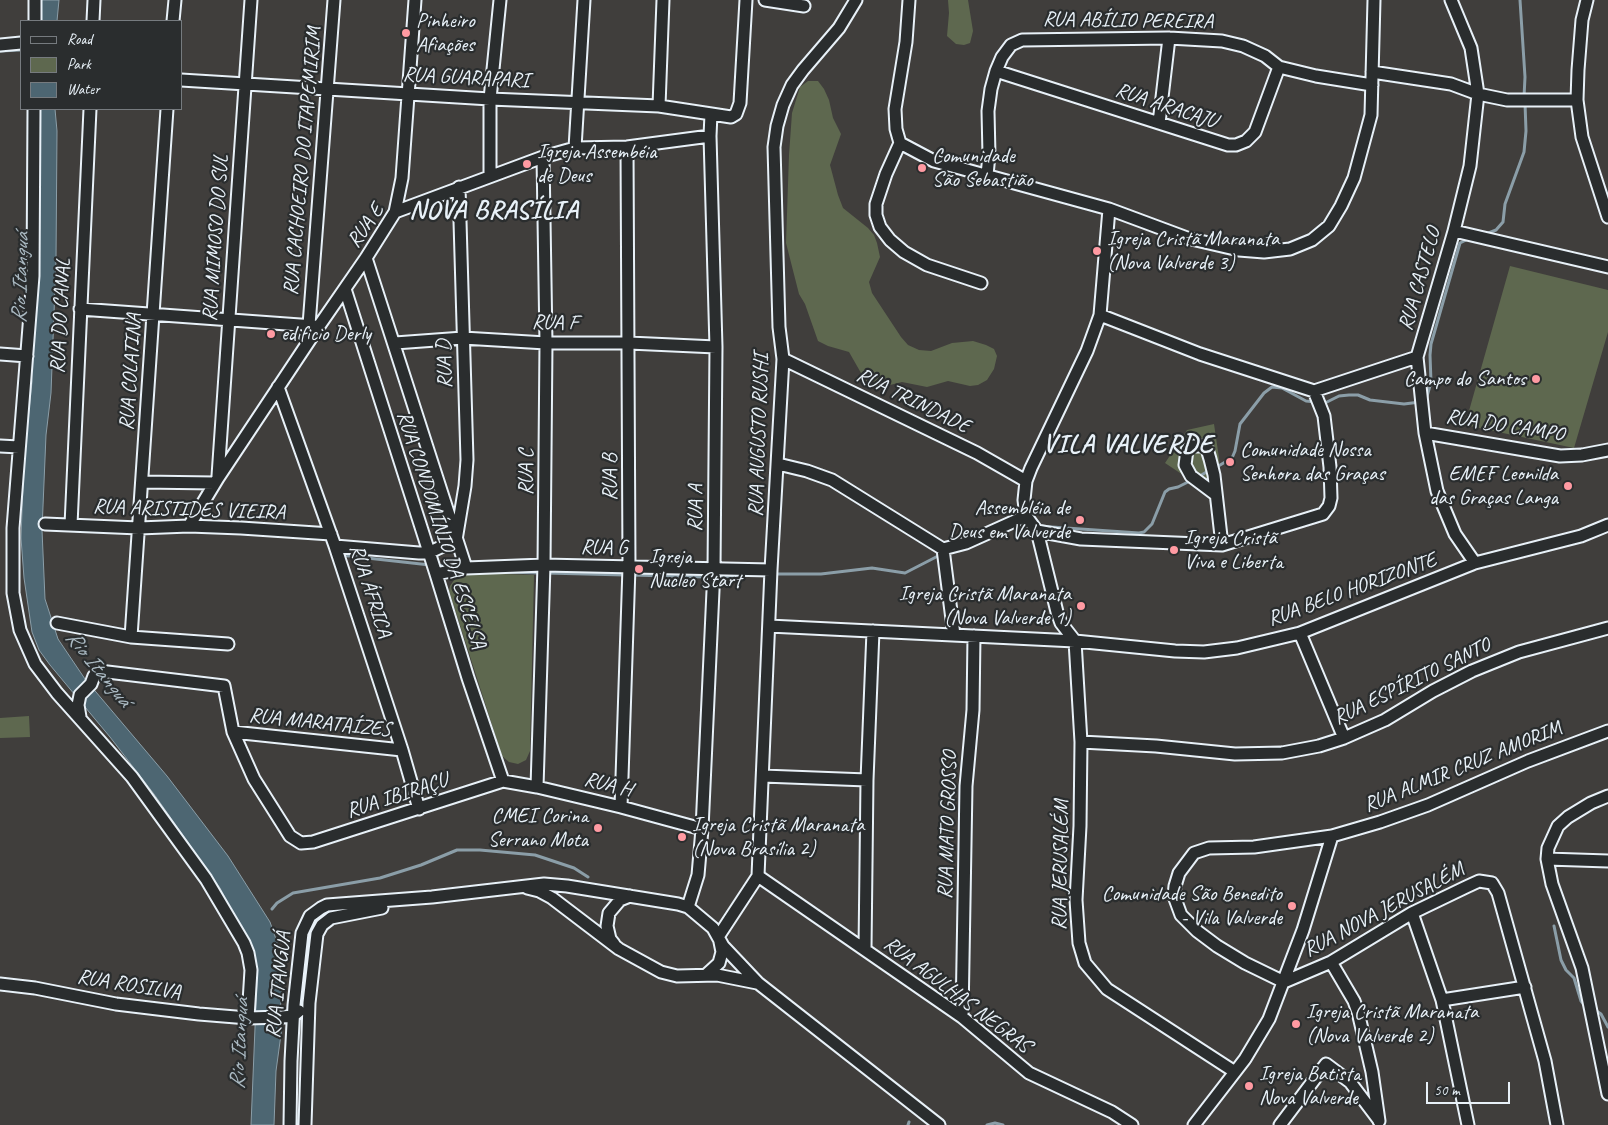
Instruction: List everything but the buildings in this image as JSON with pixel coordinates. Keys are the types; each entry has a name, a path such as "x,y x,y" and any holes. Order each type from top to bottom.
{"street":[{"path":"35,0 35,20"},
{"path":"93,20 94,0"},
{"path":"173,20 175,0"},
{"name":"RUA MIMOSO DO SUL","path":"217,480 251,0"},
{"name":"RUA CACHOEIRO DO ITAPEMIRIM","path":"314,326 334,0"},
{"path":"395,212 402,178 414,0"},
{"path":"490,176 490,99 500,0"},
{"path":"575,148 584,0"},
{"path":"659,106 663,0"},
{"name":"RUA GUARAPARI","path":"182,80 490,99 659,106 731,117 736,114 740,103 746,0"},
{"path":"765,0 804,6"},
{"name":"RUA AUGUSTO RUSHI","path":"762,879 763,776 771,570 783,359 779,327 774,147 783,105 792,85 839,28 856,0"},
{"path":"909,0 906,42 896,109 896,129 900,143 886,174 876,204 876,215 880,227 890,240 904,252 927,265 981,282"},
{"path":"900,143 934,161 1109,209 1187,238 1240,250 1264,252 1290,249 1312,240 1329,226 1354,178 1371,116 1374,0"},
{"name":"RUA CASTELO","path":"1451,0 1471,48 1478,94 1470,166 1454,231 1417,357 1425,433 1437,491 1455,534 1475,563"},
{"path":"1587,0 1582,20 1577,100 1582,137 1608,216"},
{"path":"1159,123 1169,38"},
{"name":"RUA ABÍLIO PEREIRA","path":"987,175 989,155 988,111 996,71 1002,57 1011,45 1022,40 1169,38 1222,41 1243,46 1265,56 1279,67 1316,76 1372,85"},
{"path":"0,45 20,43"},
{"name":"RUA ARACAJU","path":"996,71 1228,145 1236,145 1246,140 1255,132 1279,67"},
{"path":"1372,72 1451,84 1493,98 1517,101 1577,100"},
{"path":"34,110 34,276 14,528 13,593 20,630 35,664 138,784 206,879 248,953 252,970 251,1018"},
{"name":"RUA DO CANAL","path":"71,525 90,110"},
{"name":"RUA COLATINA","path":"131,637 167,110"},
{"path":"710,136 711,114"},
{"name":"RUA E","path":"189,526 278,387 314,326 345,289 395,212 543,156 575,148 627,147 710,136"},
{"name":"RUA A","path":"688,907 698,875 702,829 714,569 716,347 710,136"},
{"name":"RUA B","path":"621,807 629,567 627,147"},
{"name":"RUA C","path":"537,787 544,565 546,343 543,156"},
{"name":"RUA D","path":"456,540 465,486 466,460 458,187"},
{"path":"1075,641 1061,623 1057,612 1037,531 1026,516 1024,500 1026,481 1088,351 1100,315 1109,209"},
{"path":"1454,231 1608,268"},
{"path":"366,258 395,343 466,568"},
{"name":"RUA CONDOMÍNIO DA ESCELSA","path":"345,289 468,678 503,781"},
{"path":"80,309 314,326"},
{"path":"1100,315 1200,354 1314,391 1417,357"},
{"name":"RUA F","path":"395,343 463,338 546,343 629,343 716,347"},
{"path":"0,354 27,356"},
{"name":"RUA TRINDADE","path":"783,359 969,449 1026,481"},
{"name":"RUA ÁFRICA","path":"278,387 332,534 402,750 419,809"},
{"path":"1037,531 1081,539 1222,545 1323,514 1329,506 1331,498 1330,466 1324,416 1314,391"},
{"name":"RUA DO CAMPO","path":"1425,433 1560,456 1582,455 1608,450"},
{"path":"0,446 19,447"},
{"path":"778,464 832,480 943,549 966,543 1026,516"},
{"path":"142,482 217,480"},
{"path":"1215,494 1222,545"},
{"name":"RUA ARISTIDES VIEIRA","path":"45,524 139,528 189,526 332,534"},
{"name":"RUA BELO HORIZONTE","path":"769,626 1075,641 1204,652 1237,648 1300,633 1475,563 1581,536 1608,525"},
{"path":"335,546 419,553 428,552 456,540"},
{"path":"943,549 954,636"},
{"name":"RUA G","path":"436,574 466,568 544,565 771,570"},
{"path":"57,623 131,637 228,644"},
{"name":"RUA ESPÍRITO SANTO","path":"1081,742 1156,746 1235,754 1282,753 1319,746 1344,738 1385,720 1433,691 1472,671 1519,652 1608,628"},
{"path":"865,949 867,780 873,631"},
{"path":"1300,633 1344,738"},
{"name":"RUA MATO GROSSO","path":"962,1017 966,786 973,710 974,636"},
{"name":"RUA JERUSALÉM","path":"1075,641 1081,742 1080,826 1076,900 1079,944 1086,963 1107,989 1236,1072"},
{"path":"80,718 78,705 80,695 92,684 94,676 99,671 224,686 233,732"},
{"name":"RUA ALMIR CRUZ AMORIM","path":"1284,982 1245,963 1217,946 1197,931 1181,915 1174,896 1179,873 1194,853 1209,848 1271,845 1332,836 1380,822 1428,805 1528,761 1608,731"},
{"name":"RUA MARATAÍZES","path":"233,732 402,750"},
{"name":"RUA IBIRAÇU","path":"233,732 254,779 290,836 301,843 313,842 503,781"},
{"path":"763,776 867,780"},
{"name":"RUA H","path":"503,781 621,807 702,829"},
{"path":"1608,796 1591,803 1568,817 1558,826 1548,848 1552,884 1582,968 1608,1094"},
{"path":"1194,1125 1236,1072 1269,1019 1305,921 1332,836"},
{"path":"1548,859 1608,861"},
{"path":"707,974 719,963 722,952 719,939 762,879"},
{"name":"RUA AGULHAS NEGRAS","path":"762,879 962,1017 1029,1073 1112,1112 1132,1125"},
{"name":"RUA NOVA JERUSALÉM","path":"1284,982 1331,962 1412,913 1479,880 1492,883 1498,893 1525,987"},
{"name":"RUA ITANGUÁ","path":"290,1125 288,1016 302,933 306,921 315,911 327,906 556,885 688,907 714,928 719,939 758,983 939,1125"},
{"name":"RUA ITANGUÁ","path":"523,887 539,891 552,898 619,949 652,968 670,975 707,974 728,976 758,983"},
{"path":"619,949 610,939 607,920 616,904 630,896"},
{"name":"RUA ITANGUÁ","path":"305,1125 309,1003 317,934 322,925 326,921 337,917 432,897"},
{"path":"1412,913 1442,1000 1468,1125"},
{"path":"1331,962 1354,1001 1358,1012 1382,1123"},
{"name":"RUA ROSILVA","path":"0,984 35,988 116,1004 251,1018 288,1016"},
{"path":"1442,1000 1525,987 1545,1061 1557,1125"},
{"path":"288,1016 309,1003"},
{"path":"1280,1125 1326,1064 1350,1082 1382,1123"}],"green space":[{"path":"948,0 968,0 973,31 970,43 964,45 956,44 947,36"},
{"path":"808,81 818,81 824,89 829,100 833,118 841,134 830,165 843,208 868,228 874,235 877,243 880,257 869,282 872,293 908,345 919,350 931,351 952,343 973,341 994,349 997,356 994,369 987,380 978,385 970,386 948,381 927,387 902,382 890,385 876,385 865,380 849,352 818,341 805,304 799,294 786,243 792,113 800,87"},
{"name":"Campo do Santos","path":"1510,266 1608,290 1608,332 1574,448 1465,425"},
{"path":"1214,424 1222,501 1165,463 1187,430"},
{"path":"472,573 534,575 530,751 526,760 518,764 509,762 502,756 449,591 456,577"},
{"path":"29,716 30,737 0,738 0,718"}],"water":[{"path":"36,0 59,0 57,20 36,20"},
{"name":"Rio Itanguá","path":"38,110 55,110 57,131 56,260 51,393 46,435 42,530 45,599 58,639 85,679 167,776 228,856 270,922 277,942 282,989 280,1011 282,1027 276,1071 274,1125 251,1125 257,979 255,957 220,888 154,794 110,737 50,665 39,650 32,632 24,578 21,538 24,457 32,382 30,348"}],"waterway":[{"path":"1520,0 1525,77 1524,97"},
{"path":"0,51 20,50"},
{"path":"1486,234 1496,230 1503,222 1505,204 1524,152 1526,131 1525,103"},
{"path":"1426,400 1431,382 1431,344 1460,243 1468,239"},
{"path":"1215,468 1232,458 1240,424 1264,393 1272,387 1282,388 1306,401 1316,402"},
{"path":"1322,403 1339,396 1349,395 1358,395 1370,400 1404,404 1420,402"},
{"path":"1198,477 1210,470"},
{"path":"1037,526 1144,532 1152,524 1165,492 1192,480"},
{"path":"1011,528 1025,526"},
{"path":"340,555 430,565"},
{"path":"774,574 821,574 872,568 905,573 938,556"},
{"path":"437,565 450,567"},
{"path":"506,572 540,573"},
{"path":"546,573 625,575"},
{"path":"631,575 706,577"},
{"path":"716,577 755,575"},
{"path":"272,909 277,903 293,893 380,878 421,865 457,850 535,855 574,868 588,877"},
{"path":"1554,926 1561,960 1566,970 1574,978 1581,1001 1586,1007"},
{"path":"1595,1010 1601,1014 1608,1027"},
{"path":"987,1125 995,1123 1003,1125"}],"place":[{"name":"Pinheiro Afiações","path":"406,33"},
{"name":"Igreja Assembéia de Deus","path":"527,164"},
{"name":"Comunidade São Sebastião","path":"922,168"},
{"name":"Igreja Cristã Maranata (Nova Valverde 3)","path":"1097,251"},
{"name":"edificio Derly","path":"271,334"},
{"name":"Campo do Santos","path":"1536,379"},
{"name":"Comunidade Nossa Senhora das Graças","path":"1230,462"},
{"name":"EMEF Leonilda das Graças Langa","path":"1568,486"},
{"name":"Assembléia de Deus em Valverde","path":"1080,520"},
{"name":"Igreja Cristã Viva e Liberta","path":"1174,550"},
{"name":"Igreja Nucleo Start","path":"639,569"},
{"name":"Igreja Cristã Maranata (Nova Valverde 1)","path":"1081,606"},
{"name":"CMEI Corina Serrano Mota","path":"598,828"},
{"name":"Igreja Cristã Maranata (Nova Brasília 2)","path":"682,837"},
{"name":"Comunidade São Benedito - Vila Valverde","path":"1292,906"},
{"name":"Igreja Cristã Maranata (Nova Valverde 2)","path":"1296,1024"},
{"name":"Igreja Batista Nova Valverde","path":"1249,1086"}],"district":[{"name":"NOVA BRASÍLIA","path":"494,211"},
{"name":"VILA VALVERDE","path":"1128,445"}]}
